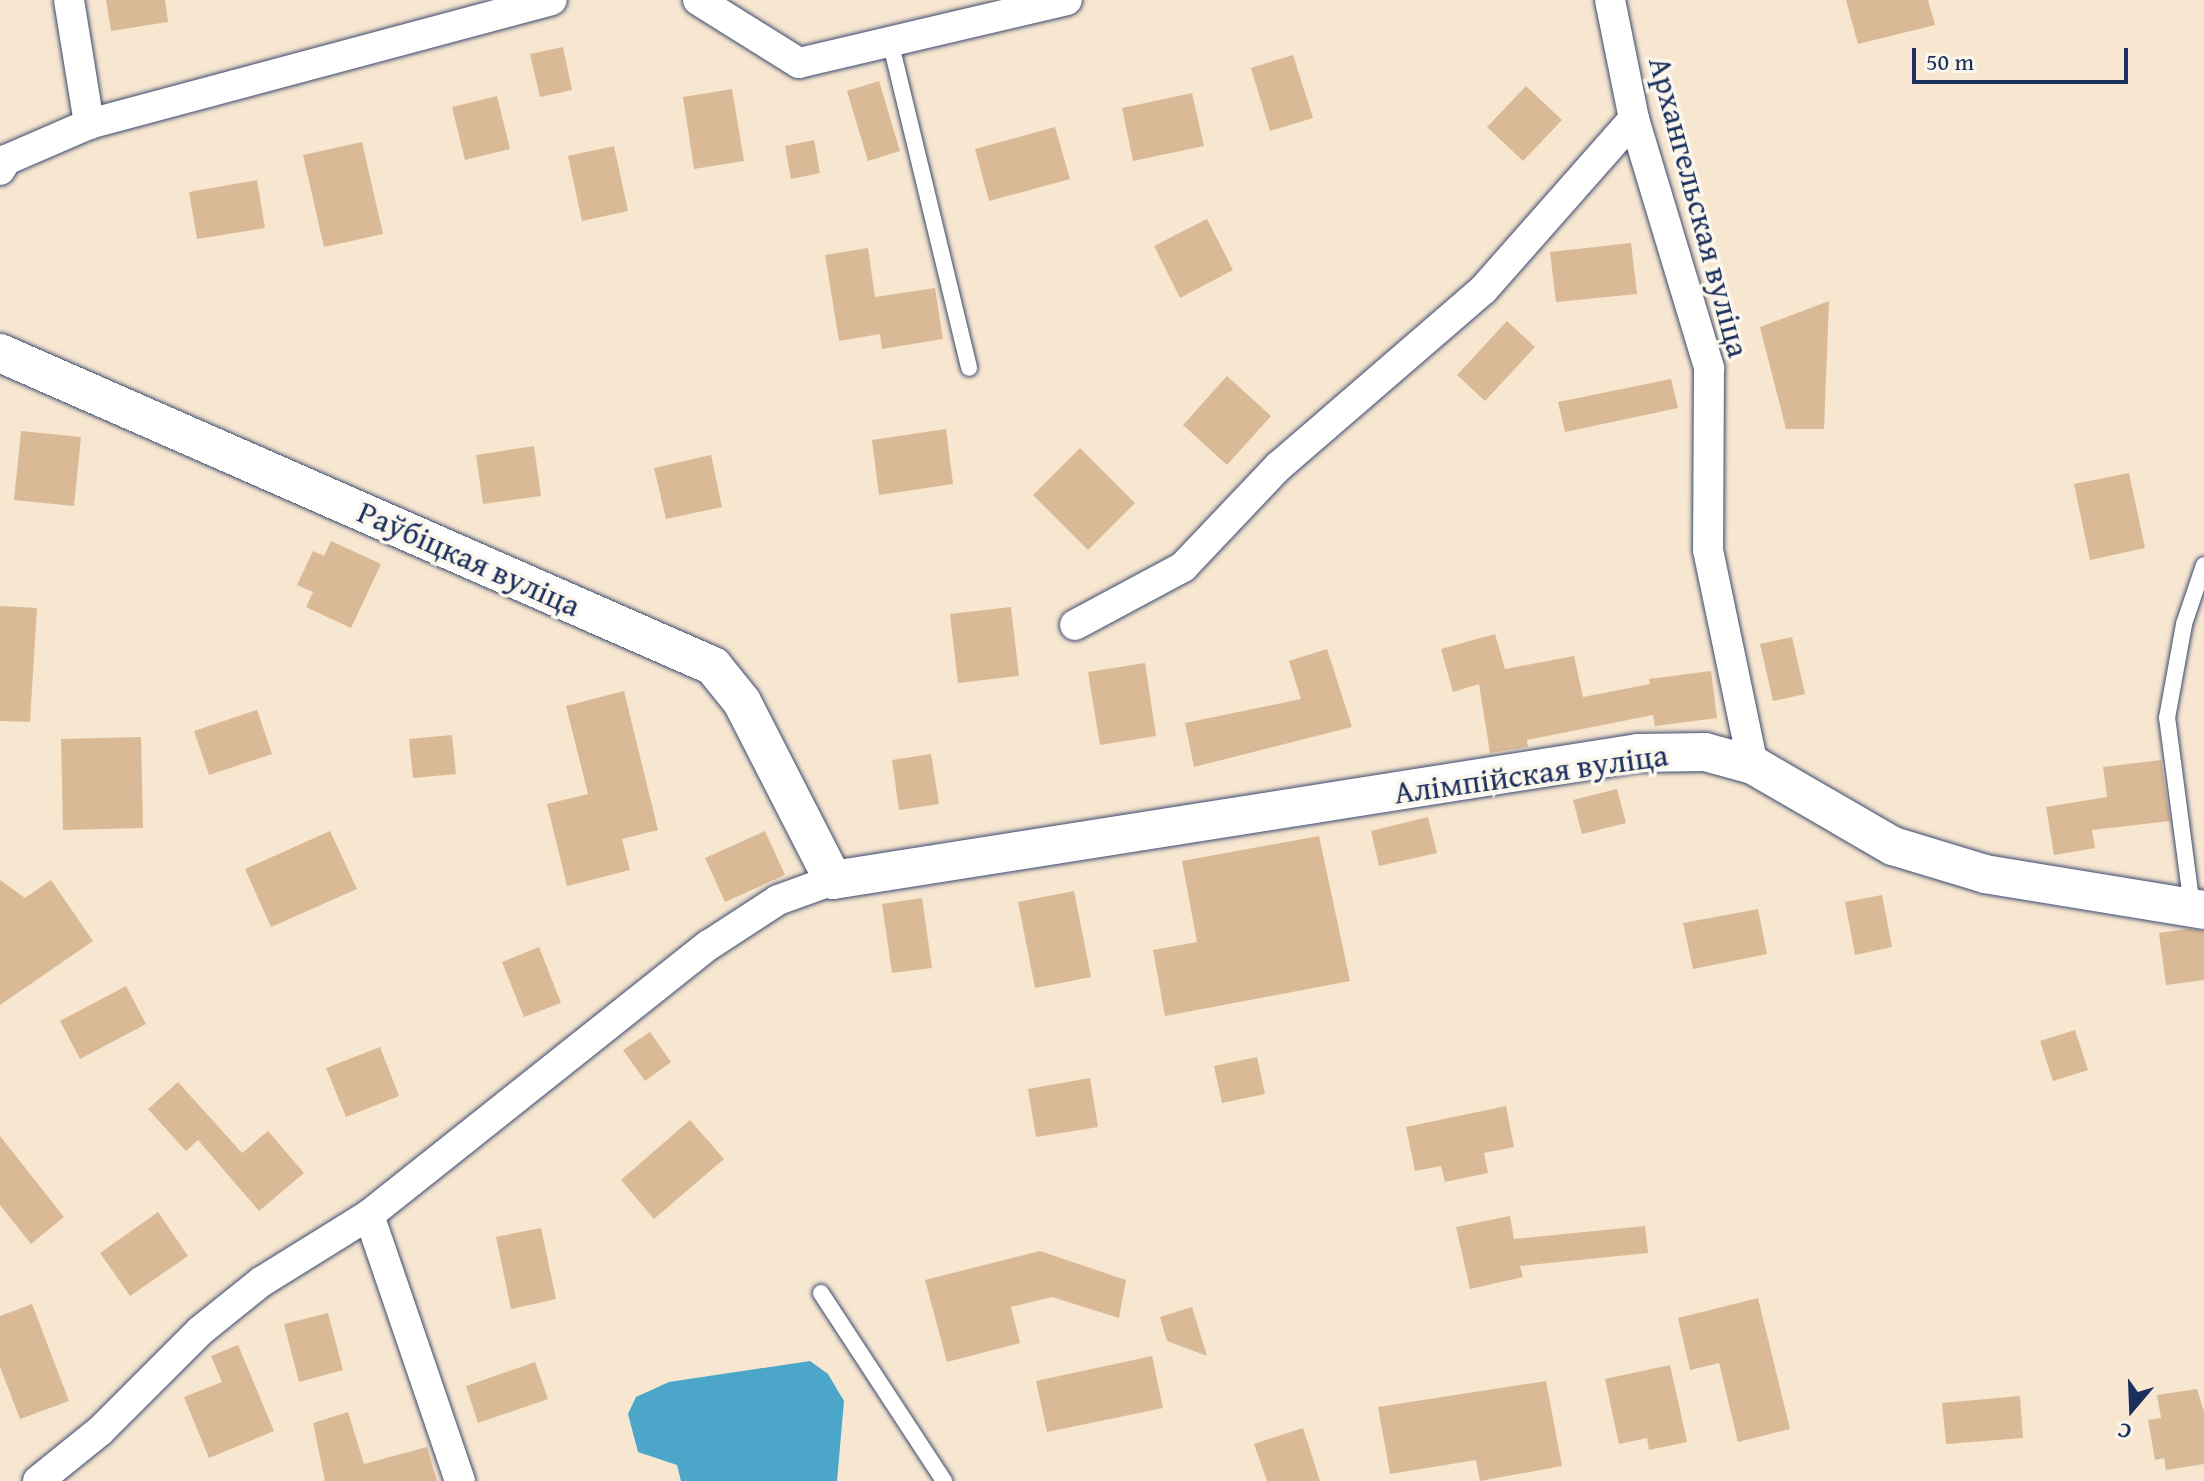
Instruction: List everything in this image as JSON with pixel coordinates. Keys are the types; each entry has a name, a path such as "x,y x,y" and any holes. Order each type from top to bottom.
{"street":[{"path":"69,0 89,124"},
{"path":"0,170 6,160 89,124 552,0"},
{"path":"698,0 799,63 1067,0"},
{"name":"Архангельская вуліца","path":"1610,0 1634,119 1709,368 1708,550 1753,765"},
{"path":"1075,625 1183,567 1279,466 1483,290 1634,119"},
{"name":"Раўбіцкая вуліца","path":"0,353 713,666 742,702 833,880"},
{"name":"Алімпійская вуліца","path":"833,880 1638,753 1705,752 1753,765 1893,846 1985,874 2198,909"},
{"path":"38,1481 100,1431 200,1331 261,1282 369,1215 709,945 778,900 833,880"},
{"path":"369,1215 460,1481"}],"lane":[{"path":"892,49 969,368"},
{"path":"2198,909 2167,718 2184,624 2204,565"},
{"path":"821,1293 944,1481"}],"water":[{"path":"810,1361 828,1374 844,1401 837,1481 681,1481 677,1465 638,1452 628,1414 636,1397 669,1382"}],"building":[{"path":"106,0 165,0 168,22 111,31"},
{"path":"1846,0 1928,0 1935,25 1858,44"},
{"path":"563,47 572,90 540,97 530,54"},
{"path":"1293,55 1313,118 1270,131 1251,68"},
{"path":"879,81 900,151 868,161 847,91"},
{"path":"1526,86 1562,120 1523,161 1487,127"},
{"path":"732,89 744,161 694,169 683,97"},
{"path":"1192,93 1204,146 1133,161 1122,108"},
{"path":"497,96 510,149 465,160 452,107"},
{"path":"1055,127 1070,179 989,201 975,149"},
{"path":"814,140 820,173 791,179 785,146"},
{"path":"362,142 383,234 324,247 303,155"},
{"path":"614,146 628,211 582,221 568,156"},
{"path":"257,180 265,228 197,239 189,192"},
{"path":"1207,219 1233,270 1180,298 1154,246"},
{"path":"1631,243 1637,294 1556,302 1550,252"},
{"path":"868,248 875,297 935,288 943,339 882,349 880,334 839,341 825,255"},
{"path":"1829,301 1824,429 1786,429 1760,327"},
{"path":"1507,321 1535,347 1485,401 1457,375"},
{"path":"1227,376 1271,416 1227,465 1183,425"},
{"path":"1671,379 1678,408 1565,432 1558,402"},
{"path":"946,429 953,484 879,495 872,440"},
{"path":"21,431 81,437 74,506 14,500"},
{"path":"534,446 541,496 483,504 476,455"},
{"path":"1080,448 1135,503 1088,550 1033,495"},
{"path":"711,455 722,507 666,519 654,468"},
{"path":"2129,473 2145,548 2090,560 2074,484"},
{"path":"331,541 381,564 351,628 306,607 313,592 297,585 313,551 324,556"},
{"path":"0,606 37,608 30,722 0,721"},
{"path":"1011,607 1019,676 958,683 950,614"},
{"path":"1495,634 1505,669 1574,656 1583,697 1650,684 1649,679 1711,671 1717,718 1655,726 1653,715 1527,740 1528,747 1490,753 1479,684 1453,692 1441,649"},
{"path":"1792,637 1805,694 1773,701 1760,644"},
{"path":"1327,649 1352,727 1194,767 1185,723 1301,699 1289,661"},
{"path":"1145,663 1156,736 1100,745 1088,672"},
{"path":"624,691 658,830 622,839 630,870 567,886 547,804 588,794 566,706"},
{"path":"257,710 272,754 209,775 194,731"},
{"path":"452,735 456,774 413,778 409,739"},
{"path":"141,737 143,828 63,830 61,739"},
{"path":"931,754 939,804 899,810 892,760"},
{"path":"2161,760 2170,821 2092,830 2095,848 2054,855 2046,807 2107,797 2103,767"},
{"path":"1617,789 1626,823 1582,834 1573,800"},
{"path":"1428,817 1437,853 1379,866 1371,831"},
{"path":"330,831 357,889 271,927 245,869"},
{"path":"765,831 785,875 725,902 705,858"},
{"path":"1319,836 1350,981 1165,1016 1153,950 1197,942 1182,861"},
{"path":"0,880 25,898 51,880 93,941 0,1005"},
{"path":"1074,891 1091,977 1035,988 1018,902"},
{"path":"1882,895 1892,947 1855,955 1845,902"},
{"path":"922,898 932,968 892,973 882,904"},
{"path":"1758,909 1767,954 1693,969 1683,923"},
{"path":"2187,929 2204,931 2204,980 2166,985 2159,933"},
{"path":"539,947 561,1003 524,1017 502,962"},
{"path":"126,986 146,1024 80,1059 60,1021"},
{"path":"2075,1030 2088,1070 2053,1081 2040,1041"},
{"path":"650,1032 671,1062 645,1081 623,1050"},
{"path":"380,1047 399,1096 346,1117 326,1068"},
{"path":"1257,1057 1265,1094 1222,1103 1214,1066"},
{"path":"1090,1078 1098,1127 1036,1137 1028,1089"},
{"path":"178,1082 242,1153 268,1131 304,1173 259,1211 198,1140 186,1151 148,1109"},
{"path":"1506,1106 1514,1147 1484,1153 1488,1173 1445,1182 1441,1166 1415,1171 1406,1127"},
{"path":"690,1120 724,1159 654,1219 621,1180"},
{"path":"0,1136 64,1217 31,1244 0,1205"},
{"path":"158,1212 188,1256 130,1296 100,1253"},
{"path":"1510,1216 1514,1239 1645,1226 1648,1253 1520,1266 1523,1277 1470,1289 1456,1227"},
{"path":"541,1228 556,1299 511,1309 496,1237"},
{"path":"1040,1251 1126,1280 1119,1318 1052,1297 1011,1307 1020,1343 947,1362 925,1280"},
{"path":"1758,1298 1790,1429 1738,1442 1719,1363 1690,1370 1678,1318"},
{"path":"32,1304 69,1401 20,1419 0,1367 0,1316"},
{"path":"1192,1307 1207,1356 1167,1341 1160,1317"},
{"path":"328,1313 343,1370 299,1382 284,1324"},
{"path":"238,1345 274,1431 209,1458 184,1397 222,1382 211,1356"},
{"path":"1152,1356 1163,1408 1047,1432 1036,1381"},
{"path":"535,1362 548,1399 478,1423 466,1386"},
{"path":"1670,1365 1687,1442 1649,1450 1647,1438 1619,1444 1605,1379"},
{"path":"1546,1381 1562,1466 1480,1481 1476,1460 1390,1474 1378,1407"},
{"path":"2197,1389 2204,1412 2204,1464 2166,1470 2164,1458 2155,1460 2148,1420 2161,1418 2157,1395"},
{"path":"2020,1396 2023,1438 1946,1444 1942,1403"},
{"path":"348,1412 364,1464 427,1447 437,1481 325,1481 313,1423"},
{"path":"1303,1428 1320,1481 1267,1481 1254,1444"}]}
